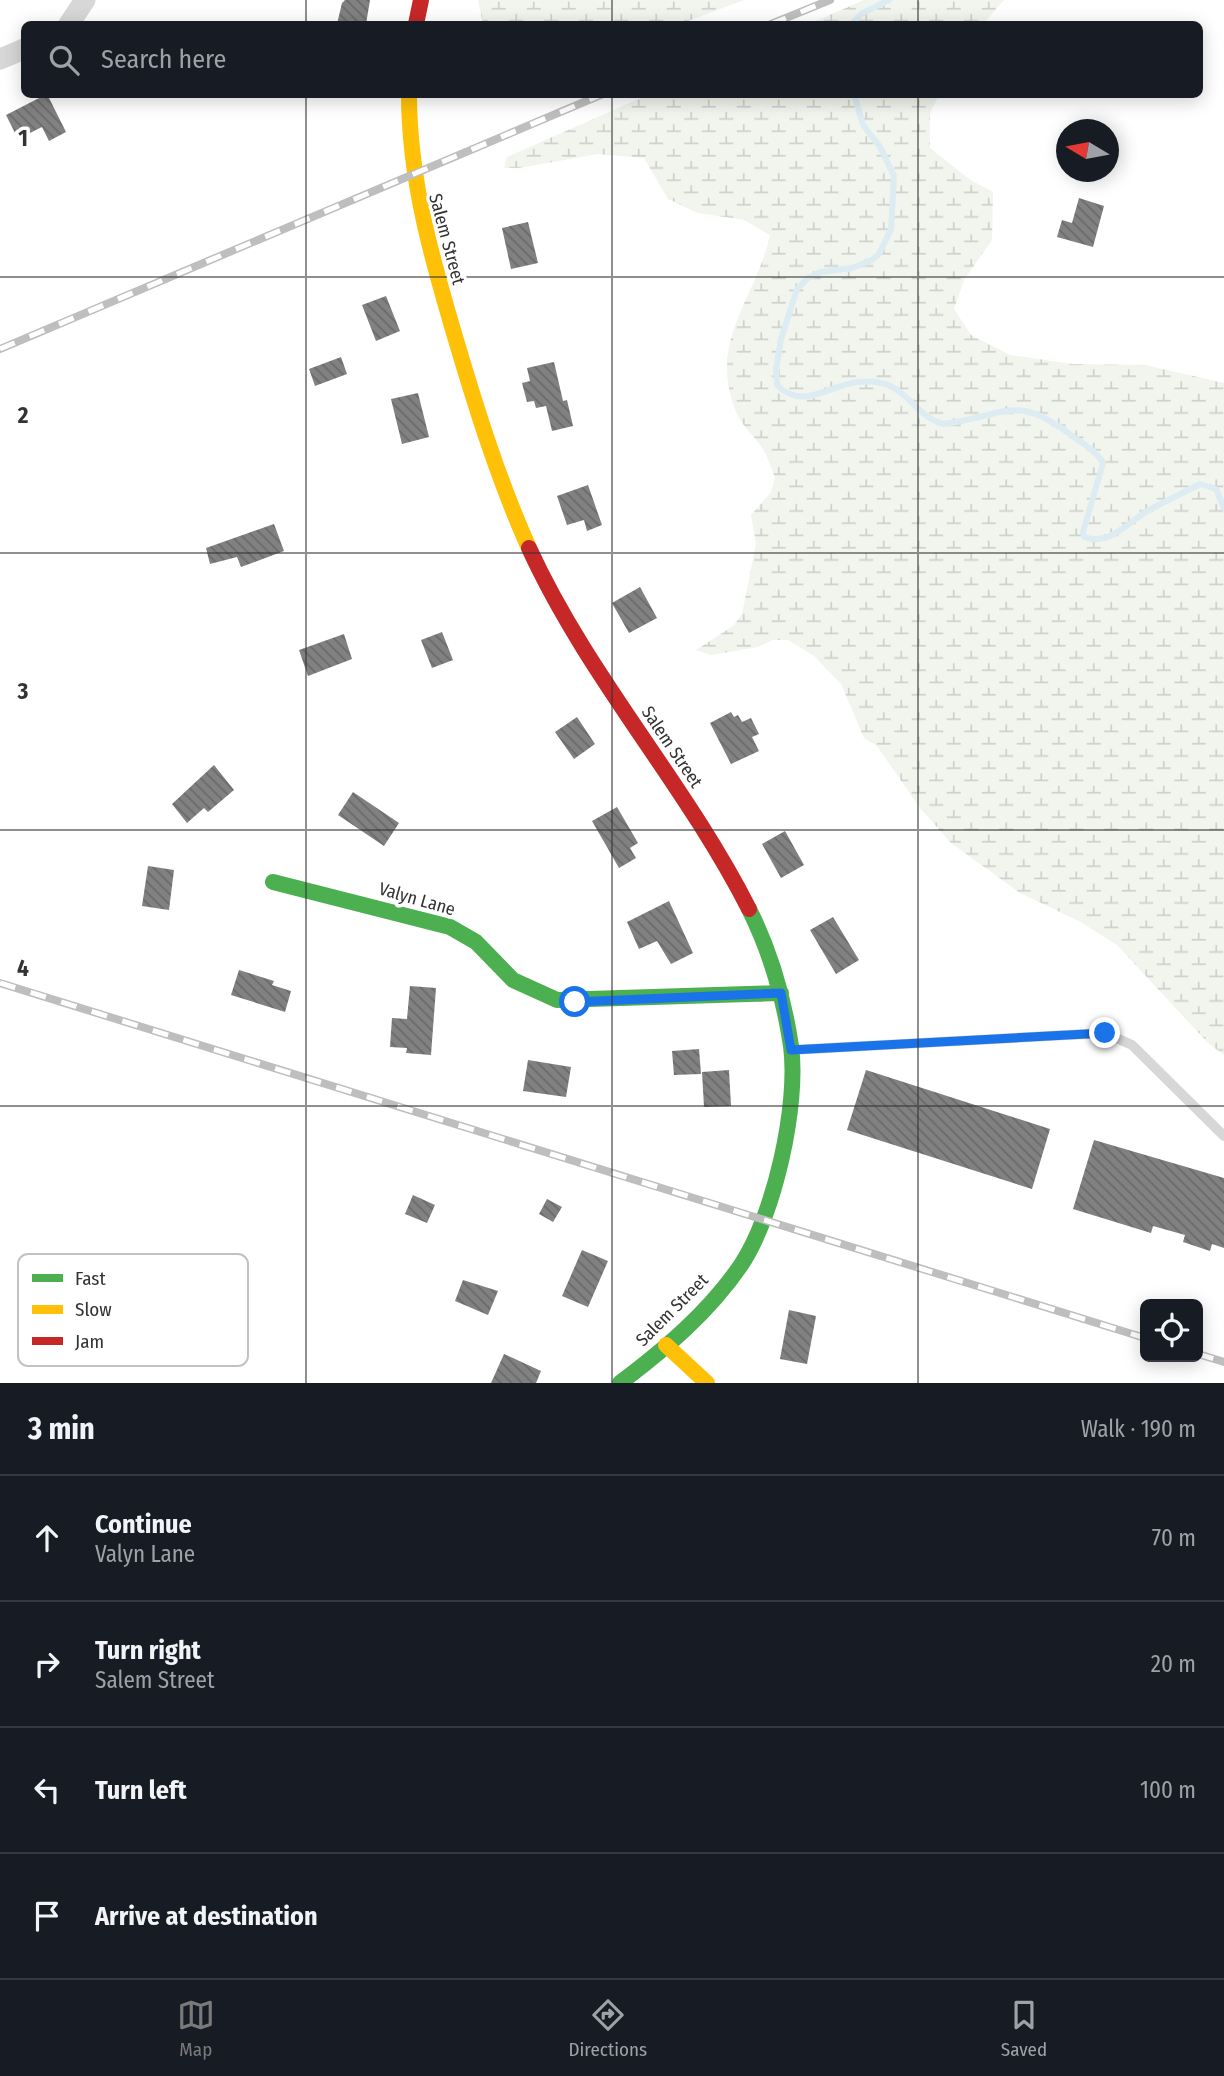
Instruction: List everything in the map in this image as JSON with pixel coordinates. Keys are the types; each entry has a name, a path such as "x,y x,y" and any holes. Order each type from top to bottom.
{"street":[{"path":"72,21 80,12 85,0"},
{"path":"417,21 421,0"},
{"path":"0,59 21,50"},
{"name":"Salem Street","path":"409,98 409,157 422,227 470,388 520,529 591,660 728,868 756,924 781,993 791,1050 790,1100 783,1146 759,1233 745,1258 720,1290 666,1345 620,1383"},
{"name":"Valyn Lane","path":"273,883 450,927 476,942 513,980 557,1000 603,1001 781,993"},
{"path":"666,1345 707,1383"}],"lane":[{"path":"791,1050 1105,1033 1132,1045 1224,1136"}],"green space":[{"path":"478,0 744,0 688,21 482,21"},
{"path":"864,0 1004,0 986,21 816,21"},
{"path":"641,98 938,98 930,113 930,148 969,179 993,192 992,240 964,280 954,309 971,335 1010,355 1073,364 1145,365 1224,383 1224,1055 1208,1043 1117,945 1079,921 1020,893 951,843 920,808 877,746 864,738 841,684 814,656 788,640 773,640 758,647 711,655 696,650 733,626 742,614 756,544 751,515 771,492 775,478 763,449 737,414 729,388 727,364 737,321 770,235 744,220 698,213 668,199 644,158 598,154 519,168 504,168 507,157"}],"building":[{"path":"345,0 370,0 366,21 338,21"},
{"path":"39,98 49,98 66,132 49,141 42,127 18,139 6,115"},
{"path":"1079,198 1104,206 1093,247 1057,237 1062,220 1072,223"},
{"path":"528,222 538,263 511,269 502,228"},
{"path":"386,296 400,331 376,341 362,305"},
{"path":"341,357 347,374 315,386 309,369"},
{"path":"554,362 563,401 567,400 573,426 552,431 546,406 536,408 534,401 527,402 522,383 530,381 527,368"},
{"path":"418,393 429,437 402,444 391,399"},
{"path":"588,485 602,525 587,531 584,520 567,525 557,496"},
{"path":"274,524 284,551 241,567 237,557 210,564 206,548"},
{"path":"640,587 657,618 629,633 612,603"},
{"path":"442,632 453,660 432,668 421,640"},
{"path":"344,634 352,659 308,676 299,650"},
{"path":"731,712 734,717 738,715 742,722 751,718 759,734 752,737 759,751 731,764 710,723"},
{"path":"577,717 595,744 574,759 555,732"},
{"path":"214,765 234,790 208,812 204,808 187,823 172,804"},
{"path":"353,792 399,823 384,846 338,815"},
{"path":"617,807 638,843 630,848 636,858 619,868 592,821"},
{"path":"785,831 804,865 781,878 762,844"},
{"path":"148,866 174,870 169,910 142,906"},
{"path":"669,901 693,953 671,964 657,941 639,949 627,922"},
{"path":"833,917 859,960 836,974 810,930"},
{"path":"239,970 274,981 272,985 291,991 285,1012 231,995"},
{"path":"410,986 436,988 431,1055 406,1053 407,1048 390,1047 392,1018 407,1019"},
{"path":"699,1049 701,1074 674,1075 672,1051"},
{"path":"528,1060 571,1067 566,1097 523,1091"},
{"path":"729,1070 731,1106 704,1107 702,1072"},
{"path":"866,1070 1050,1129 1032,1189 847,1130"},
{"path":"1094,1140 1224,1178 1224,1248 1212,1244 1210,1251 1183,1242 1185,1235 1153,1226 1151,1233 1073,1209"},
{"path":"413,1195 435,1205 427,1223 405,1214"},
{"path":"547,1199 562,1207 553,1222 539,1214"},
{"path":"582,1250 608,1261 588,1307 562,1296"},
{"path":"463,1280 498,1291 488,1315 455,1301"},
{"path":"789,1310 816,1316 807,1364 780,1359"},
{"path":"504,1354 541,1371 536,1383 491,1383"}],"waterway":[{"path":"855,21 861,14 889,0"},
{"path":"855,98 863,125 880,147 894,176 891,229 879,254 872,260 852,268 821,272 808,278 797,289 781,339 776,369 777,385 797,396 816,394 858,382 887,385 932,419 943,424 1010,410 1038,415 1087,446 1103,463 1083,532 1084,537 1102,539 1111,536 1149,510 1200,484 1216,489 1224,508"}],"railway":[{"path":"778,21 830,0"},
{"path":"0,349 594,98"},
{"path":"0,983 1140,1336"},
{"path":"1203,1356 1224,1362"}],"traffic: fast":[{"path":"273,882 450,927 476,942 513,980 557,1000 781,993"},
{"path":"620,1383 685,1329 728,1282 753,1244 773,1190 791,1098 791,1046 775,976 749,909"}],"traffic: slow":[{"path":"409,98 418,188 439,279 489,446 529,548"},
{"path":"666,1345 707,1383"}],"traffic: jam":[{"path":"417,21 421,0"},
{"path":"529,548 579,641 696,818 749,909"}],"route":[{"path":"575,1002 781,993 791,1050 1105,1033"}]}
